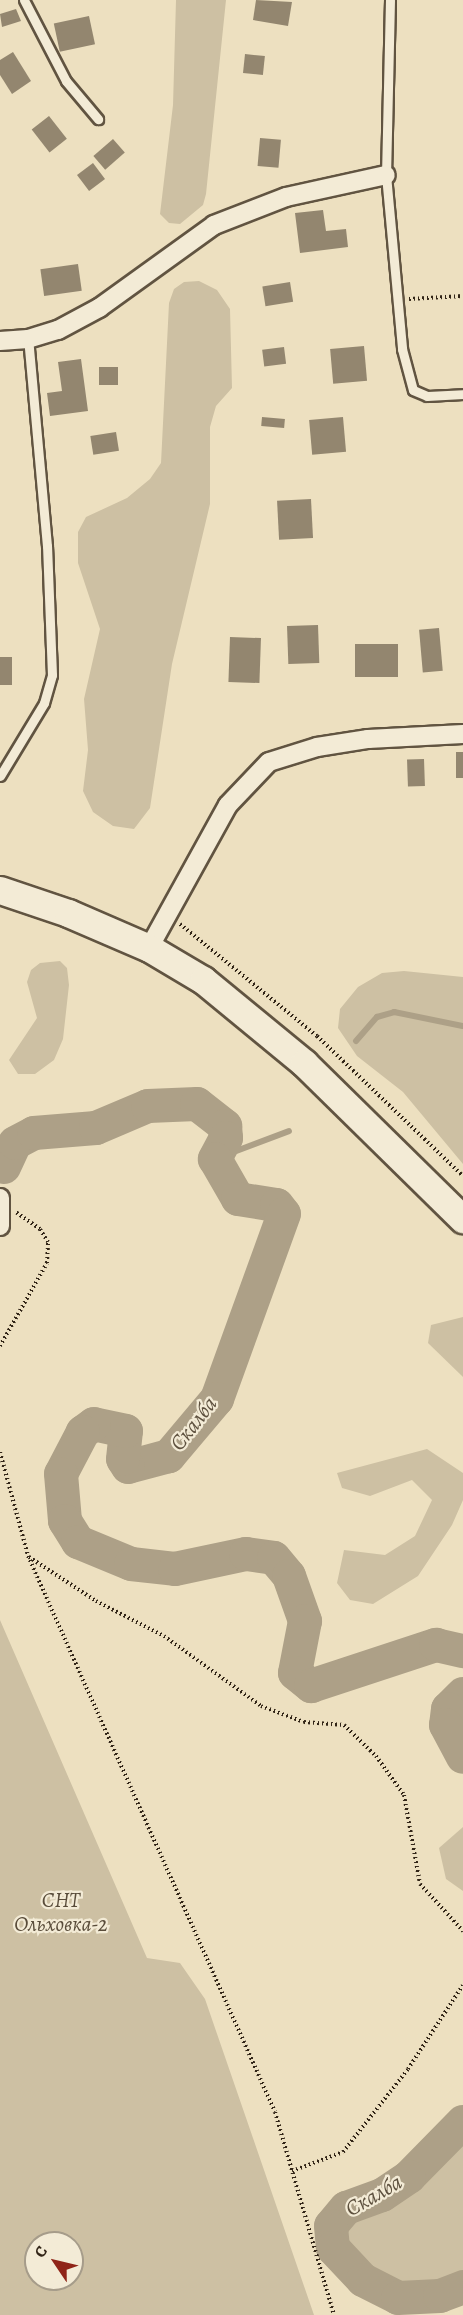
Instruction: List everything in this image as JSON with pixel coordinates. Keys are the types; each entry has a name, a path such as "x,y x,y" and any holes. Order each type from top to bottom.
{"street":[{"path":"0,340 28,339 99,308 214,225 286,197 386,175"},
{"path":"149,948 228,805 269,762 317,747 368,739 463,734"},
{"path":"0,891 68,913 149,948 248,1014 463,1219"},
{"path":"0,1226 2,1200"}],"lane":[{"path":"24,0 66,81 98,119"},
{"path":"390,0 386,175 402,349 413,390 427,396 463,394"},
{"path":"0,776 44,703 52,675 47,546 28,339"}],"path":[{"path":"397,300 463,296"},
{"path":"168,913 317,1036 463,1176"},
{"path":"0,1346 43,1277 48,1242 29,1218 2,1200"},
{"path":"0,1452 28,1556 209,1958 275,2112 334,2315"},
{"path":"28,1556 96,1601 164,1636 261,1706 304,1722 344,1725 376,1756 404,1795 420,1884 463,1932"},
{"path":"292,2171 344,2152 408,2069 463,1985"}],"green space":[{"path":"176,0 226,0 206,194 203,205 180,224 169,223 160,214 173,105"},
{"path":"199,281 217,290 230,309 232,388 216,406 210,427 210,504 172,664 150,808 134,829 113,826 93,812 83,791 88,750 84,699 100,629 78,563 78,532 86,517 127,498 150,479 161,463 169,303 174,289 184,282"},
{"path":"60,961 67,968 69,985 63,1039 54,1060 35,1074 18,1074 9,1060 37,1018 27,982 31,970 40,963"},
{"path":"404,971 463,977 463,1164 403,1092 357,1056 338,1028 340,1009 358,987 382,973"},
{"path":"463,1317 463,1377 428,1343 431,1325"},
{"path":"427,1449 463,1473 463,1500 452,1525 418,1576 373,1604 350,1600 337,1583 344,1550 385,1555 415,1536 432,1500 412,1480 370,1496 342,1488 337,1473"},
{"name":"СНТ Ольховка-2","path":"0,1620 147,1958 180,1963 205,1999 314,2315 0,2315"},
{"path":"463,1827 463,1891 446,1879 439,1848"},
{"path":"463,2122 463,2287 440,2296 398,2298 363,2279 333,2248 331,2226 346,2208 382,2195 409,2177"}],"building":[{"path":"256,0 292,2 288,26 253,20"},
{"path":"16,9 21,21 2,27 0,14"},
{"path":"89,16 95,44 60,52 54,23"},
{"path":"13,52 31,81 12,94 0,75 0,60"},
{"path":"245,54 265,56 263,75 243,73"},
{"path":"49,116 67,139 50,152 32,130"},
{"path":"260,138 281,140 278,168 258,166"},
{"path":"113,139 125,153 105,170 93,156"},
{"path":"93,163 105,179 89,191 77,175"},
{"path":"323,210 326,231 346,229 348,247 300,253 295,213"},
{"path":"78,264 82,291 44,296 40,269"},
{"path":"290,282 293,302 265,306 262,286"},
{"path":"364,346 367,381 333,384 330,349"},
{"path":"284,347 286,364 264,367 262,350"},
{"path":"81,359 88,411 50,416 47,393 62,391 58,362"},
{"path":"99,367 118,367 118,385 99,385"},
{"path":"262,417 285,419 284,428 261,426"},
{"path":"343,417 346,452 312,455 309,420"},
{"path":"116,432 119,451 93,455 90,436"},
{"path":"311,499 313,538 279,540 277,501"},
{"path":"318,625 319,663 288,664 287,626"},
{"path":"439,628 443,671 423,673 419,630"},
{"path":"230,637 261,638 259,683 228,682"},
{"path":"355,644 398,644 398,677 355,677"},
{"path":"0,657 12,657 12,685 0,685"},
{"path":"456,752 463,752 463,778 456,778"},
{"path":"424,759 425,786 408,787 407,760"}],"waterway":[{"path":"356,1041 377,1017 394,1012 463,1026"},
{"name":"Скалба","path":"4,1167 15,1143 34,1133 96,1128 148,1106 197,1104 225,1126 226,1138 215,1159 238,1199 277,1205 284,1214 217,1399 169,1456 128,1467 123,1459 126,1431 94,1424 83,1432 61,1474 65,1521 78,1542 131,1564 175,1569 246,1554 274,1558 289,1576 305,1621 295,1673 311,1686 436,1645 463,1651"},
{"path":"215,1159 289,1131"},
{"name":"Скалба","path":"463,1694 448,1709 446,1725 463,1757"},
{"name":"Скалба","path":"463,2122 409,2177 382,2195 346,2208 331,2226 333,2248 363,2280 398,2298 440,2296 463,2287"}]}
